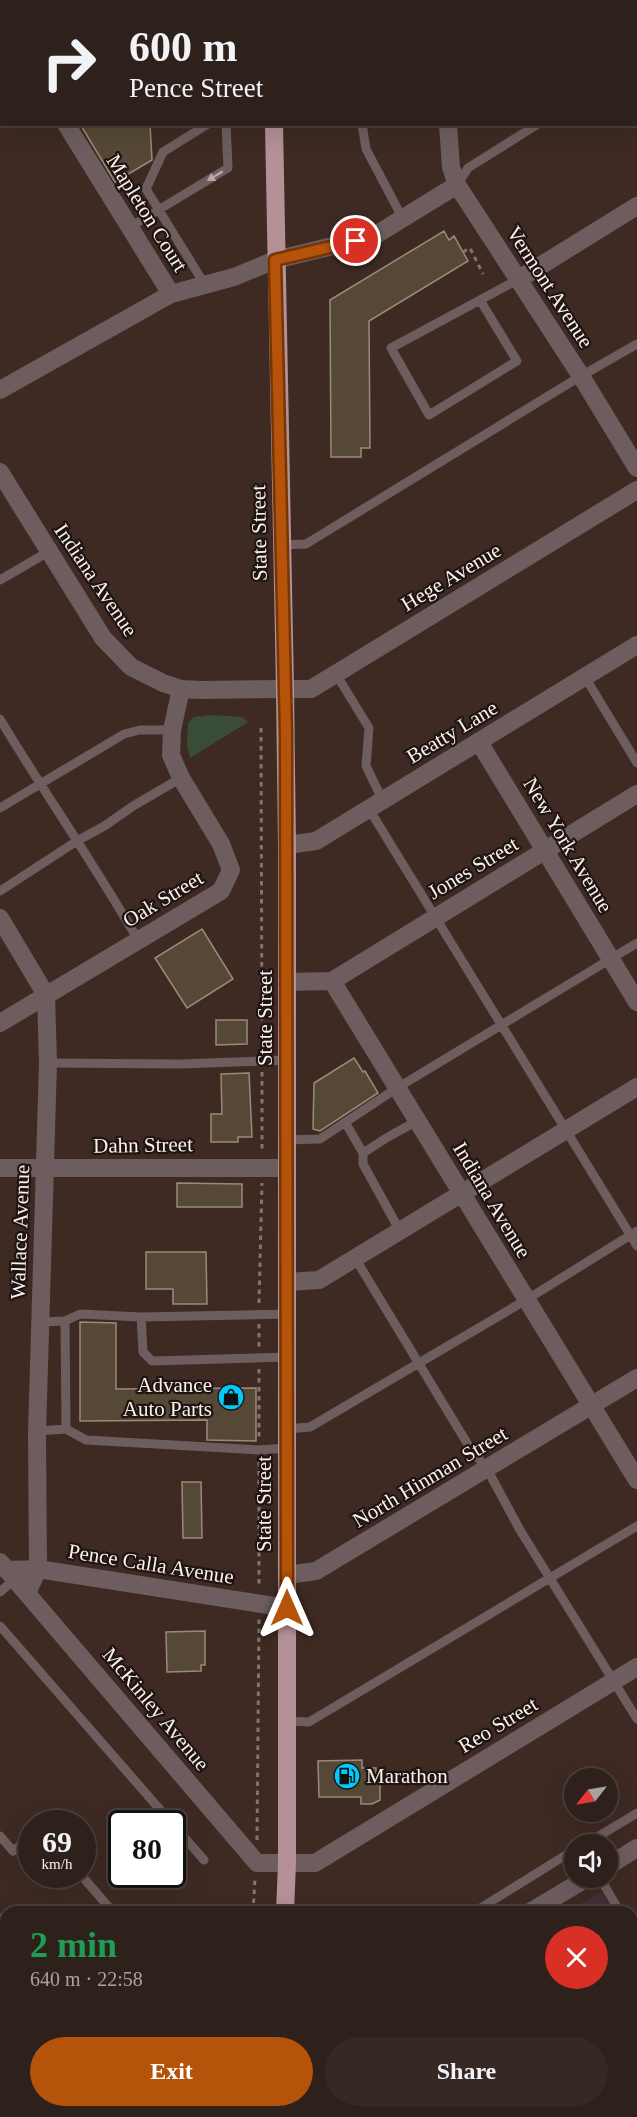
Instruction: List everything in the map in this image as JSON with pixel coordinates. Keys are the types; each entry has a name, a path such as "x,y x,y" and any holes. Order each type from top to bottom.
{"highway":[{"name":"State Street","path":"274,126 287,845 285,1906"}],"street":[{"name":"Mapleton Court","path":"67,126 171,294"},
{"name":"Vermont Avenue","path":"448,126 451,167 457,186 581,376 637,468"},
{"path":"0,390 171,294 234,277 275,260 374,236 457,186"},
{"path":"519,279 637,206"},
{"name":"Indiana Avenue","path":"0,472 103,638 131,667 181,689 285,689"},
{"name":"Hege Avenue","path":"285,689 311,689 637,490"},
{"name":"Beatty Lane","path":"287,845 316,841 637,645"},
{"name":"Oak Street","path":"0,1023 221,891 231,870 221,844 181,778 171,756 172,730 181,689"},
{"name":"New York Avenue","path":"478,742 637,1002"},
{"name":"Jones Street","path":"332,981 637,794"},
{"name":"Wallace Avenue","path":"0,918 46,995 48,1063 37,1431 38,1569 12,1576"},
{"path":"287,982 332,981"},
{"name":"Indiana Avenue","path":"332,981 637,1480"},
{"path":"287,1282 319,1280 637,1087"},
{"name":"Dahn Street","path":"0,1168 287,1168"},
{"name":"North Hinman Street","path":"287,1575 316,1571 637,1378"},
{"name":"Pence Calla Avenue","path":"12,1576 38,1569 287,1608"},
{"name":"McKinley Avenue","path":"12,1576 257,1863 287,1863"},
{"name":"Reo Street","path":"287,1863 315,1863 637,1667"},
{"path":"618,1860 637,1848"},
{"path":"540,1906 570,1888"}],"lane":[{"path":"205,126 163,152 146,189 205,285"},
{"path":"130,227 228,168 226,126"},
{"path":"362,126 366,149 403,219"},
{"path":"457,186 468,168 535,126"},
{"path":"480,300 517,361 429,415 391,348 480,300 519,279"},
{"path":"282,545 306,544 637,344"},
{"path":"0,580 48,552"},
{"path":"336,674 369,728 366,766 376,805 436,917 567,1130 634,1233 637,1246"},
{"path":"585,677 637,763"},
{"path":"0,719 40,785 104,880 138,940"},
{"path":"0,808 124,734 141,730 172,730"},
{"path":"0,891 181,778"},
{"path":"287,1140 320,1139 397,1088 637,943"},
{"path":"48,1063 180,1065 287,1060"},
{"path":"363,1153 417,1121"},
{"path":"345,1122 363,1153 363,1164 400,1231"},
{"path":"287,1429 310,1427 526,1300 634,1233"},
{"path":"355,1258 470,1448 487,1469 520,1530 637,1719"},
{"path":"40,1322 65,1322 80,1314 141,1317 287,1314"},
{"path":"141,1317 142,1352 152,1361 287,1357"},
{"path":"65,1322 66,1429"},
{"path":"37,1431 66,1429 86,1440 259,1450 287,1448"},
{"path":"287,1721 309,1722 637,1526"},
{"path":"0,1592 12,1576"},
{"path":"0,1626 204,1860"},
{"path":"602,1834 637,1813"},
{"path":"0,1836 13,1851 18,1847"},
{"path":"484,1906 564,1856"},
{"path":"92,1888 108,1906"},
{"path":"606,1888 616,1906"}],"path":[{"path":"463,252 470,248 483,274"}],"shaded area":[{"path":"601,1892 609,1906 576,1906"}],"green space":[{"path":"210,715 242,717 248,722 190,758 187,746 188,723 194,717"}],"building":[{"path":"81,126 150,126 152,160 115,182"},
{"path":"444,231 449,240 454,236 468,261 369,321 370,448 361,448 361,457 331,457 330,300"},
{"path":"202,929 233,979 187,1008 155,958"},
{"path":"216,1020 247,1020 247,1044 216,1045"},
{"path":"354,1058 378,1093 320,1131 313,1129 314,1083"},
{"path":"249,1073 252,1137 238,1137 238,1142 211,1142 211,1114 222,1114 221,1074"},
{"path":"177,1183 242,1184 242,1207 177,1207"},
{"path":"146,1252 206,1252 207,1304 173,1304 173,1289 146,1289"},
{"path":"80,1322 116,1323 116,1389 256,1388 256,1441 207,1440 207,1420 80,1421"},
{"path":"182,1482 201,1482 202,1538 183,1538"},
{"path":"205,1631 205,1665 201,1665 201,1671 167,1672 166,1632"},
{"name":"Marathon","path":"362,1760 362,1768 376,1768 376,1784 380,1784 380,1800 372,1804 361,1804 361,1797 319,1797 318,1761"}],"place":[{"name":"Advance Auto Parts","path":"231,1397"},
{"name":"Marathon","path":"347,1776"}],"route":[{"path":"287,1608 286,734 275,260 356,241"}]}
